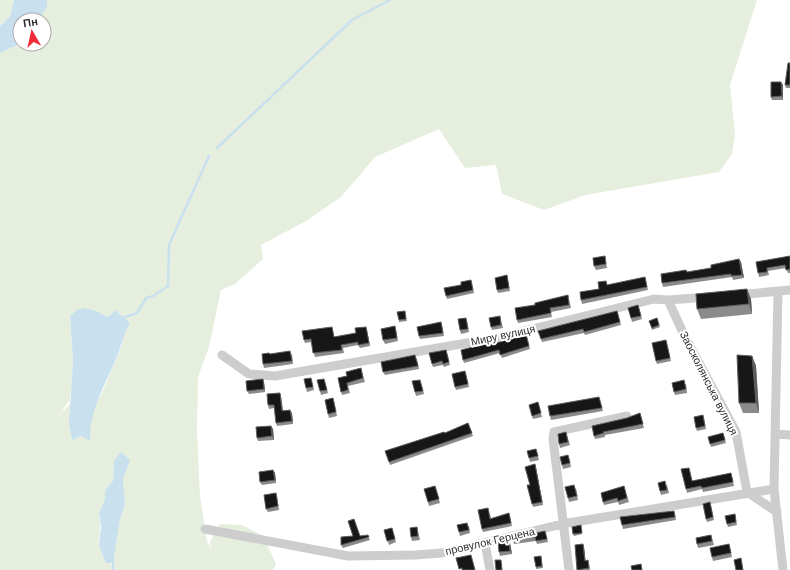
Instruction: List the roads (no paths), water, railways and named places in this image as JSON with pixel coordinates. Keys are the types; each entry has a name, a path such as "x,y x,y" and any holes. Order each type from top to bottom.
{"street":[{"path":"731,296 790,290"},
{"path":"778,292 774,489 783,570"},
{"name":"Миру вулиця","path":"222,355 249,374 276,376 496,338 654,299 668,300 715,297"},
{"name":"Заосколянська вулиця","path":"668,300 684,337 736,432 747,492"},
{"path":"569,570 562,524 553,439 554,432 627,416"},
{"path":"775,434 790,434"},
{"name":"провулок Герцена","path":"205,529 348,556 415,555 442,553 562,524 747,492 774,489"},
{"path":"747,492 777,512"},
{"path":"486,543 490,570"}],"water":[{"path":"14,0 47,0 47,6 44,12 12,12 12,48 0,53 0,26 10,16"},
{"path":"84,308 96,311 108,317 115,310 130,323 96,404 90,441 81,436 72,440 69,423 73,361 70,316 77,310"},
{"path":"121,452 130,460 123,479 125,504 120,519 113,563 106,563 99,546 101,527 99,513 105,499 105,490 113,481 114,461"}],"waterway":[{"path":"217,148 352,20 390,0"},
{"path":"122,318 137,313 146,298 153,296 168,286 169,245 209,156"},
{"path":"113,563 113,570"}]}
